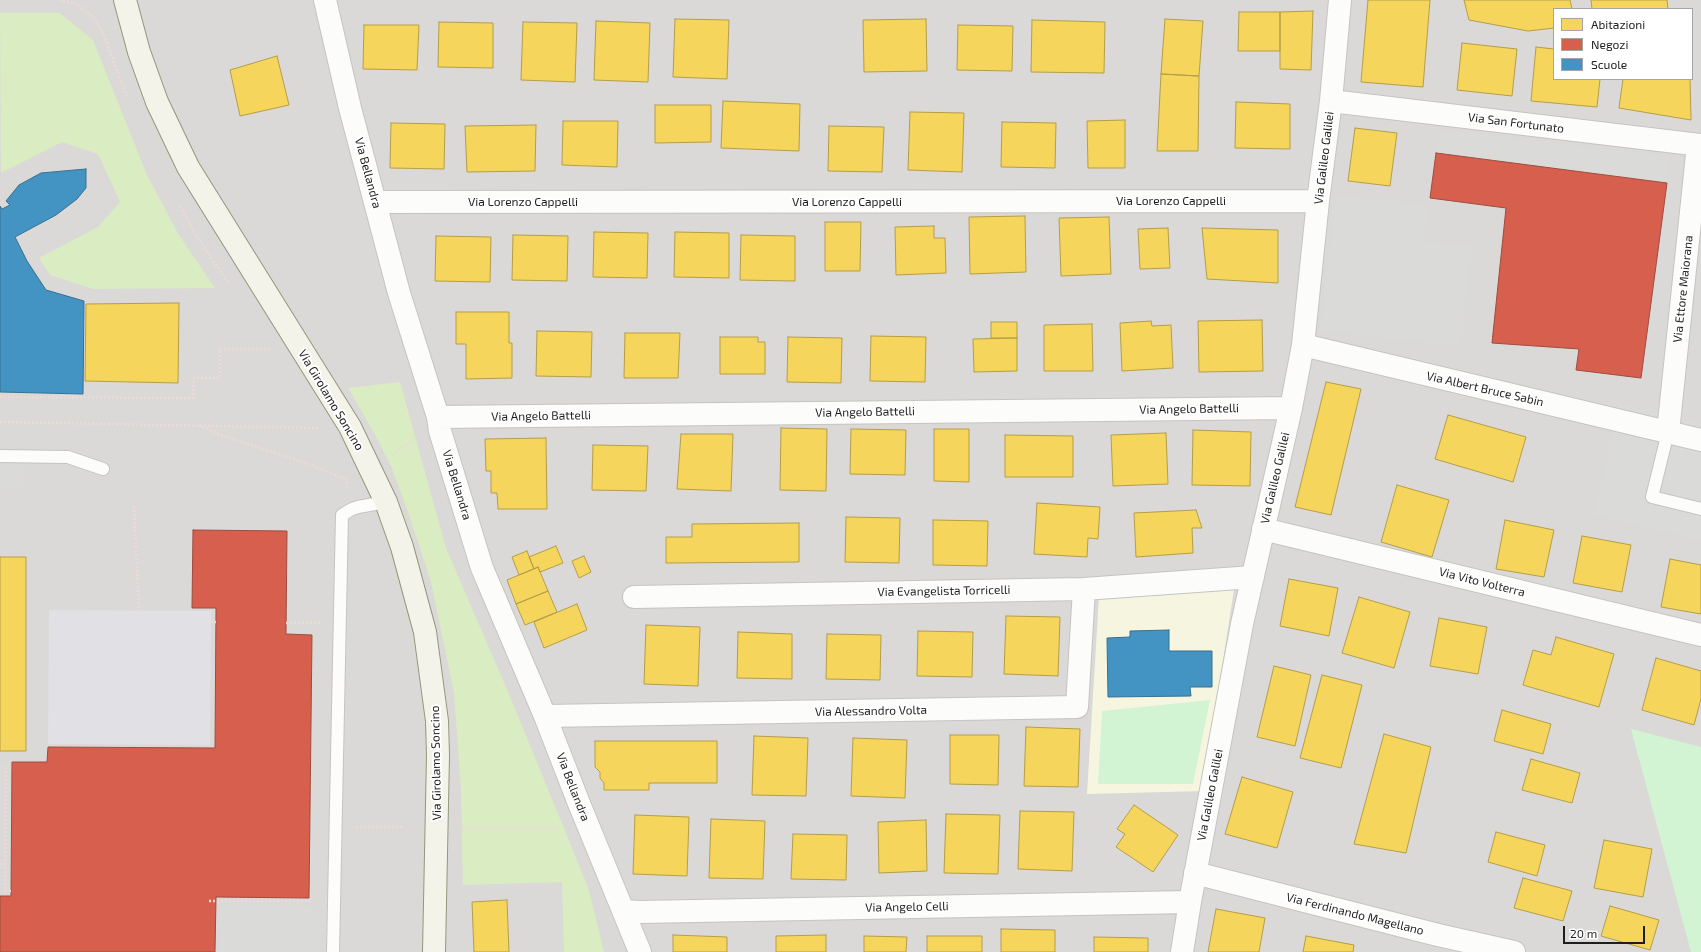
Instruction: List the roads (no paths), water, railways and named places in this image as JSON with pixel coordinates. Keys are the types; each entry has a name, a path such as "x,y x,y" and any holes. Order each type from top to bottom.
{"main road":[{"name":"Via Girolamo Soncino","path":"125,0 139,52 157,102 188,167 350,427 386,502 402,547 425,632 435,697 438,755 434,952"}],"street":[{"name":"Via Bellandra","path":"325,0 350,108 399,293 438,417 440,431 482,568 545,716 640,952"},
{"name":"Via Galileo Galilei","path":"1182,952 1242,624 1291,408 1303,345 1318,201 1331,101 1340,0"},
{"name":"Via San Fortunato","path":"1331,101 1700,145"},
{"name":"Via Ettore Maiorana","path":"1668,432 1700,145"},
{"name":"Via Lorenzo Cappelli","path":"376,202 1318,201"},
{"name":"Via Albert Bruce Sabin","path":"1303,345 1668,432"},
{"name":"Via Angelo Battelli","path":"438,417 1291,408"},
{"path":"1668,432 1701,440"},
{"name":"Via Vito Volterra","path":"1263,529 1701,635"},
{"name":"Via Evangelista Torricelli","path":"634,597 1084,589 1253,577"},
{"name":"Via Alessandro Volta","path":"545,716 1077,707 1084,589"},
{"name":"Via Ferdinando Magellano","path":"1196,873 1438,935 1514,952"},
{"name":"Via Angelo Celli","path":"624,911 640,912 1190,902"}],"lane":[{"path":"1668,432 1652,497 1701,509"},
{"path":"0,456 68,457 103,469"},
{"path":"334,952 342,516 358,507 386,502"}]}
